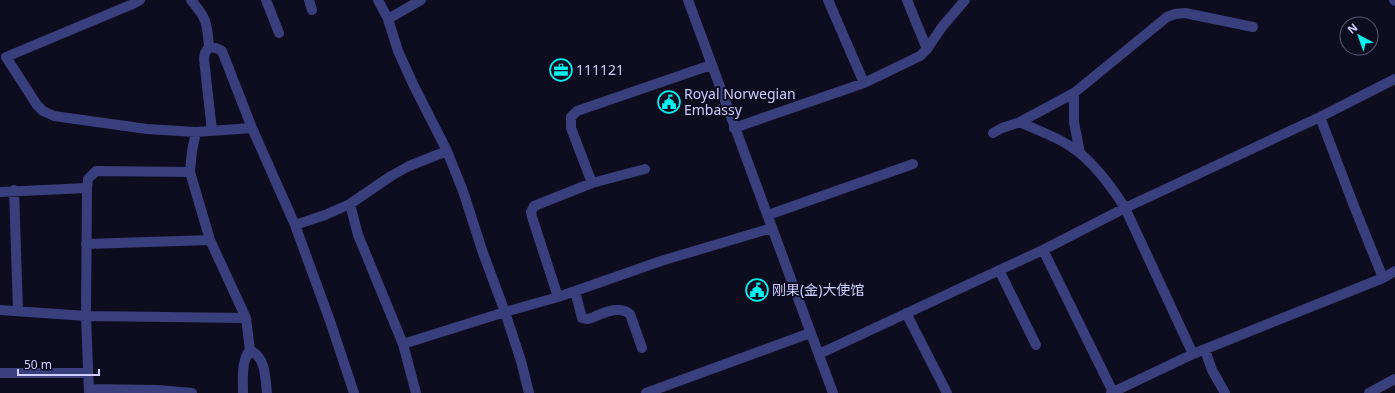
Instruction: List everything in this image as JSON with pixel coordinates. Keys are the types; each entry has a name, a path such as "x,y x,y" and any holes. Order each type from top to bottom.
{"street":[{"path":"190,0 203,15 208,27 209,47 205,53 204,59 212,131"},
{"path":"266,0 279,33"},
{"path":"378,0 388,19 401,57 447,151 463,191 483,253 505,312 521,361 529,393"},
{"path":"388,19 421,0"},
{"path":"688,0 810,333 820,354 833,393"},
{"path":"828,0 864,83"},
{"path":"907,0 927,49"},
{"path":"734,128 864,83 920,56 927,49 942,26 965,0"},
{"path":"6,57 134,1"},
{"path":"993,134 1002,128 1020,122 1074,93 1167,17 1185,13 1253,27"},
{"path":"209,47 222,51 252,128 295,225 330,321 354,393"},
{"path":"0,48 43,112 54,116 147,129 196,132 252,128"},
{"path":"592,184 571,128 571,117 577,111 711,65"},
{"path":"820,354 1043,250 1125,208 1320,117 1395,79"},
{"path":"1074,93 1074,122 1080,153"},
{"path":"1320,117 1383,278"},
{"path":"1020,122 1062,141 1080,153 1113,188 1125,208 1193,354"},
{"path":"196,132 190,172 210,240 246,318 250,350 246,355 244,363 243,393"},
{"path":"295,225 325,215 350,204 391,176 409,166 447,151"},
{"path":"768,215 913,164"},
{"path":"558,297 531,212 534,206 592,184 645,169"},
{"path":"190,172 109,170 96,171 88,179 86,316 87,373 89,391 158,390 192,393"},
{"path":"0,192 14,190 87,188"},
{"path":"14,190 18,311"},
{"path":"350,204 358,235 403,344 416,393"},
{"path":"403,344 558,297 664,260 772,228"},
{"path":"86,244 210,240"},
{"path":"1043,250 1112,393 1193,354 1395,272"},
{"path":"999,270 1036,345"},
{"path":"575,291 582,318 584,319 616,309 626,310 630,314 642,348"},
{"path":"0,310 86,316 246,318"},
{"path":"906,313 947,393"},
{"path":"646,393 810,333"},
{"path":"250,350 257,353 263,364 267,393"},
{"path":"1205,350 1212,370 1224,393"},
{"path":"0,373 87,373"},
{"path":"1369,393 1395,379"}],"place":[{"name":"111121","path":"561,70"},
{"name":"Royal Norwegian Embassy","path":"669,102"},
{"name":"刚果(金)大使馆","path":"757,290"}]}
